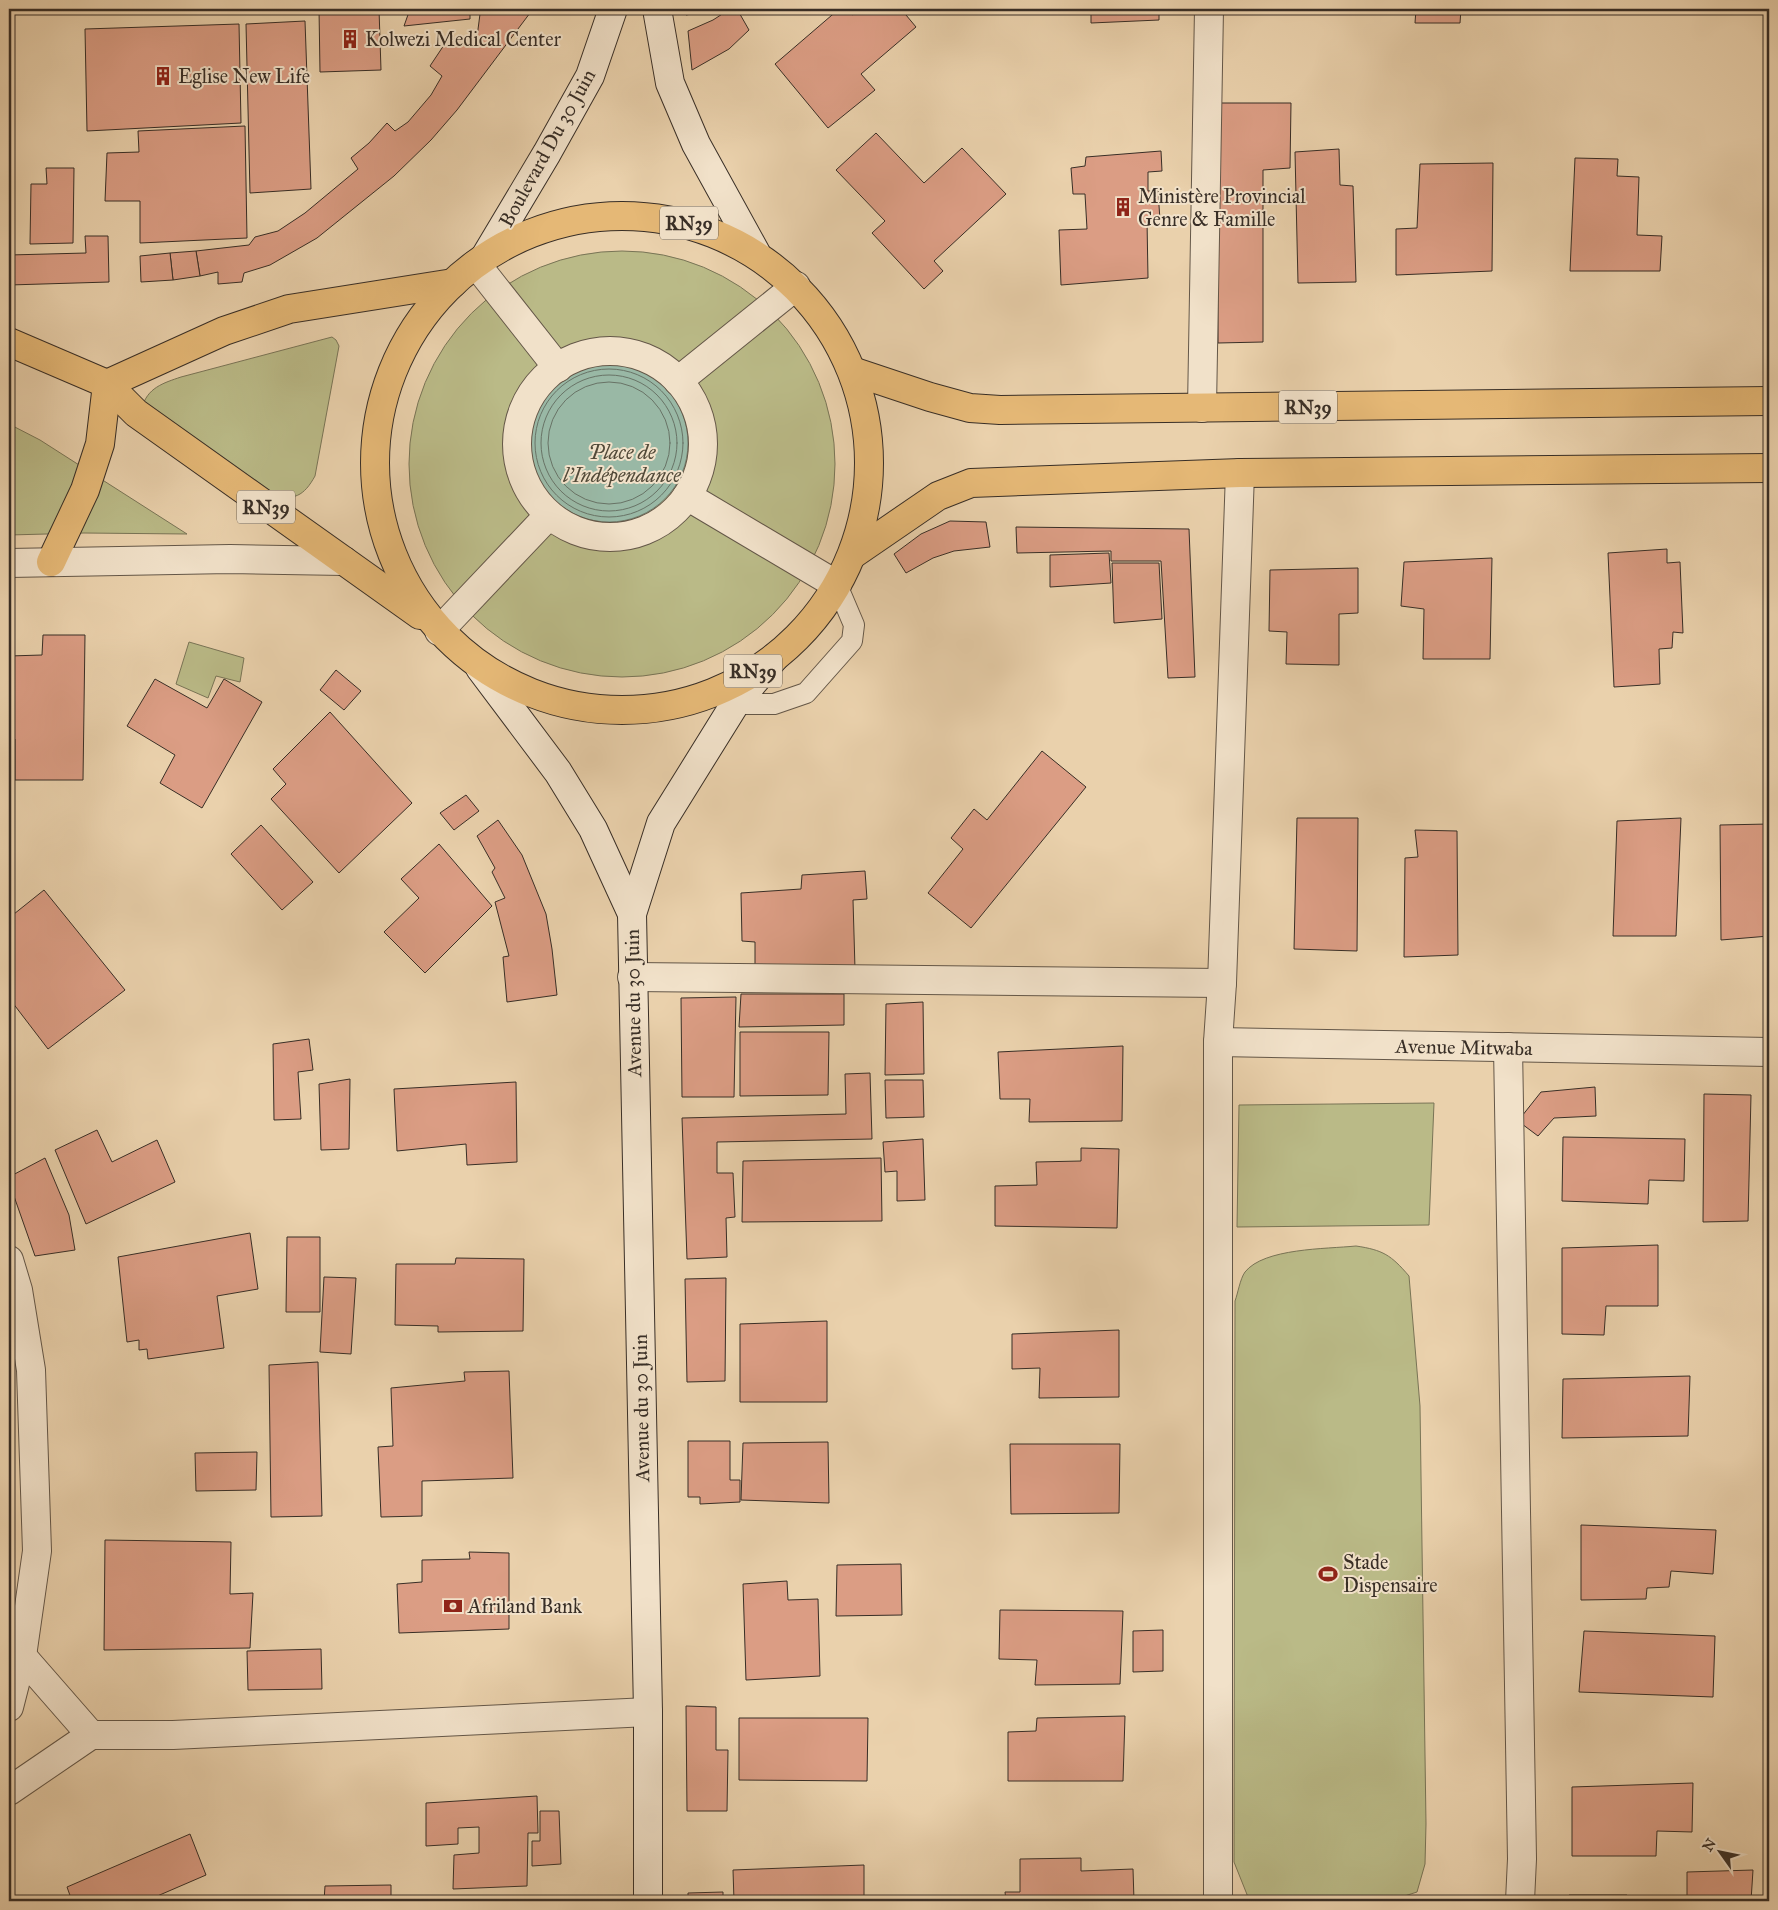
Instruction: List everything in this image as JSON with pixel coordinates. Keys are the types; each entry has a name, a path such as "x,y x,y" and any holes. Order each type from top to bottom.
{"highway":[{"name":"RN39","path":"435,627 395,565 377,507 374,445 387,385 413,330 452,283 480,261 526,235 570,220 617,215 654,217 689,223 724,236 756,253 796,286 829,325 852,371 970,408 1000,410 1769,401"},
{"name":"RN39","path":"107,384 224,331 289,308 452,283"},
{"name":"RN39","path":"9,342 107,384 136,413 435,627 480,668 541,698 607,712 667,708 724,690 774,658 837,585 852,555 938,496 971,483 1240,474 1769,468"},
{"path":"852,371 865,411 870,467 864,515 852,555"},
{"path":"50,562 85,490 100,444 107,384"}],"street":[{"name":"Boulevard Du 30 Juin","path":"480,261 547,153 590,76 613,9"},
{"path":"657,9 670,84 696,144 756,253"},
{"path":"1202,408 1209,9"},
{"path":"480,261 558,368"},
{"path":"678,381 796,286"},
{"path":"610,351 632,353 653,361 672,374 678,381 687,390 697,410 703,432 703,454 698,477 687,496 673,514 654,527 633,535 611,538 588,536 568,528 549,515 534,499 523,479 518,457 517,434 523,412 533,392 548,375 566,362 588,354 610,351"},
{"path":"1218,1901 1218,1042 1222,983 1240,474"},
{"path":"687,496 837,585"},
{"path":"435,627 549,515"},
{"path":"9,563 230,559 344,561"},
{"path":"632,914 661,823 735,704 774,658"},
{"path":"480,668 558,772 593,830 632,914"},
{"name":"Avenue du 30 Juin","path":"632,914 648,1712 648,1901"},
{"path":"632,977 1222,983"},
{"name":"Avenue Mitwaba","path":"1218,1042 1341,1046 1769,1052"},
{"path":"1508,1047 1522,1859 1520,1901"},
{"path":"9,1260 18,1290 30,1370 37,1551 22,1656 9,1707"},
{"path":"22,1656 91,1735"},
{"path":"9,1791 91,1735 173,1735 648,1712"}],"lane":[{"path":"735,704 774,704 806,693 852,641 854,624 837,585"}],"green space":[{"name":"Place de l'Indépendance","path":"622,251 664,255 704,267 741,287 773,313 799,345 819,382 831,422 835,464 831,506 819,546 799,583 773,615 741,641 704,661 664,673 622,677 580,673 540,661 503,641 471,615 445,583 425,546 413,506 409,464 413,422 425,382 445,345 471,313 503,287 540,267 580,255"},
{"path":"332,337 339,346 315,476 307,488 298,495 280,497 272,495 142,408 144,401 157,387 181,377"},
{"path":"9,424 40,440 187,534 84,533 9,535"},
{"path":"189,642 244,658 240,682 216,676 208,698 176,684"},
{"path":"1434,1103 1429,1225 1237,1227 1239,1105"},
{"name":"Stade Dispensaire","path":"1356,1246 1373,1249 1386,1255 1397,1263 1409,1276 1420,1406 1425,1864 1417,1892 1389,1901 1264,1901 1248,1897 1234,1862 1235,1301 1245,1272 1254,1264 1266,1258 1296,1251"}],"water":[{"path":"617,364 632,367 646,373 665,387 675,399 685,420 688,443 685,466 675,487 665,499 653,509 632,519 617,522 601,522 586,519 565,509 543,487 531,458 530,435 533,420 543,399 565,377 594,365"}],"building":[{"name":"Kolwezi Medical Center","path":"319,9 379,9 381,70 320,72"},
{"name":"Kolwezi Medical Center","path":"410,9 470,9 470,19 404,26"},
{"path":"482,9 533,9 457,110 431,140 394,176 317,238 270,265 244,273 242,282 218,284 218,272 200,276 196,251 249,245 255,237 278,231 305,213 358,169 351,158 369,143 387,123 395,131 408,122 431,95 442,76 430,66 450,36 457,40 459,35 469,41 477,37"},
{"path":"686,9 718,9 686,15"},
{"path":"730,9 737,9 749,30 729,49 692,70 688,31 713,20"},
{"path":"839,9 846,9 852,15 860,9 901,9 916,27 861,74 875,90 828,128 775,64"},
{"path":"1091,9 1159,9 1159,20 1091,23"},
{"path":"1416,9 1461,9 1460,23 1415,23"},
{"path":"1595,9 1631,9 1631,12 1595,13"},
{"path":"305,21 311,189 250,193 246,24"},
{"name":"Eglise New Life","path":"239,24 241,123 87,131 85,29"},
{"path":"1217,103 1291,103 1290,168 1263,170 1263,342 1218,343"},
{"path":"245,126 247,238 140,243 140,201 105,201 107,153 139,152 138,131"},
{"path":"876,133 924,183 962,148 1006,194 934,261 943,271 924,289 872,233 885,221 836,170"},
{"path":"1339,149 1340,185 1353,186 1356,282 1298,283 1295,152"},
{"name":"Ministère Provincial Genre & Famille","path":"1161,151 1162,171 1148,172 1148,191 1158,191 1160,220 1147,220 1148,278 1061,285 1059,230 1087,229 1085,194 1073,194 1071,168 1085,166 1086,157"},
{"path":"1575,158 1618,159 1617,176 1639,177 1637,235 1662,236 1660,271 1570,271"},
{"path":"1493,163 1492,271 1396,275 1396,229 1417,228 1420,164"},
{"path":"46,168 74,168 73,243 30,244 31,184 47,184"},
{"path":"85,236 108,236 109,282 9,285 9,255 86,253"},
{"path":"196,251 200,276 173,280 170,253"},
{"path":"170,253 173,280 141,282 140,256"},
{"path":"950,521 986,522 990,547 954,551 933,558 906,573 894,554 921,534"},
{"path":"1016,527 1189,529 1195,677 1168,678 1161,561 1111,561 1111,551 1017,553"},
{"path":"1667,549 1667,563 1680,562 1683,633 1673,632 1672,648 1659,649 1660,684 1614,687 1608,553"},
{"path":"1109,553 1111,583 1050,587 1050,555"},
{"path":"1492,558 1490,659 1423,659 1424,609 1401,606 1404,562"},
{"path":"1112,563 1159,563 1162,619 1114,623"},
{"path":"1358,568 1358,613 1339,614 1339,665 1286,664 1287,632 1269,631 1270,570"},
{"path":"43,635 85,635 83,780 15,780 15,739 9,739 9,656 42,655"},
{"path":"336,670 361,691 344,710 320,690"},
{"path":"155,679 207,708 224,679 262,702 202,808 160,783 175,755 127,726"},
{"path":"330,712 412,803 339,873 271,799 286,784 273,769"},
{"path":"1042,751 1086,787 971,928 928,893 963,849 951,838 974,809 987,820"},
{"path":"466,795 479,811 454,830 440,813"},
{"path":"1297,818 1358,818 1357,951 1294,949"},
{"path":"1681,818 1676,936 1613,936 1617,821"},
{"path":"498,820 522,855 546,914 557,995 507,1002 503,957 509,956 495,902 505,898 492,872 495,868 477,836"},
{"path":"1769,824 1769,936 1721,940 1720,825"},
{"path":"261,825 313,882 282,910 231,854"},
{"path":"1415,830 1457,831 1458,955 1404,957 1405,858 1418,857"},
{"path":"439,844 492,906 425,973 384,932 419,898 401,879"},
{"path":"865,871 867,899 853,900 855,969 755,973 755,942 742,941 741,893 801,889 802,875"},
{"path":"44,890 125,990 48,1049 9,998 9,918"},
{"path":"741,994 844,994 844,1025 739,1027"},
{"path":"736,997 734,1097 682,1097 681,998"},
{"path":"923,1002 924,1074 885,1075 886,1004"},
{"path":"740,1032 829,1032 828,1095 740,1096"},
{"path":"309,1039 313,1070 298,1072 301,1119 274,1120 273,1044"},
{"path":"1123,1046 1122,1121 1029,1122 1030,1099 1000,1099 998,1052"},
{"path":"870,1073 872,1139 717,1142 717,1173 733,1173 735,1217 726,1218 727,1257 687,1259 682,1118 846,1114 845,1074"},
{"path":"350,1079 349,1149 321,1150 319,1084"},
{"path":"885,1080 923,1080 924,1117 886,1118"},
{"path":"516,1082 517,1162 467,1165 466,1144 397,1151 394,1089"},
{"path":"1595,1087 1596,1116 1554,1118 1538,1136 1518,1121 1541,1092"},
{"path":"1704,1094 1751,1095 1748,1221 1703,1222"},
{"path":"97,1130 112,1162 157,1140 175,1182 86,1224 55,1150"},
{"path":"1563,1137 1685,1139 1684,1181 1649,1180 1648,1204 1562,1201"},
{"path":"923,1139 925,1200 897,1201 897,1171 885,1172 883,1142"},
{"path":"1081,1148 1119,1149 1117,1228 995,1226 995,1186 1037,1185 1036,1162 1081,1161"},
{"path":"45,1158 69,1215 75,1250 35,1256 9,1182 9,1177"},
{"path":"881,1158 882,1221 742,1222 743,1161"},
{"path":"250,1233 258,1289 217,1296 224,1348 148,1359 147,1349 139,1350 139,1340 127,1342 118,1257"},
{"path":"287,1237 320,1237 320,1312 286,1312"},
{"path":"1658,1245 1658,1306 1606,1306 1604,1335 1562,1334 1562,1248"},
{"path":"456,1258 524,1259 523,1331 438,1332 438,1326 395,1325 396,1264 455,1264"},
{"path":"324,1277 356,1278 351,1354 320,1352"},
{"path":"726,1278 725,1381 687,1382 685,1279"},
{"path":"827,1321 827,1402 740,1402 740,1324"},
{"path":"1119,1330 1119,1397 1039,1398 1040,1368 1012,1369 1012,1334"},
{"path":"318,1362 322,1516 271,1517 269,1365"},
{"path":"509,1371 513,1478 422,1481 422,1516 381,1517 378,1447 393,1446 391,1388 465,1381 464,1372"},
{"path":"1690,1376 1688,1436 1562,1438 1563,1379"},
{"path":"688,1441 730,1441 730,1480 740,1480 740,1502 700,1504 700,1497 688,1497"},
{"path":"828,1442 829,1503 741,1500 743,1443"},
{"path":"1010,1444 1120,1444 1119,1513 1011,1514"},
{"path":"257,1452 256,1490 196,1491 195,1453"},
{"path":"1581,1525 1716,1530 1713,1574 1671,1571 1669,1587 1647,1588 1646,1599 1581,1600"},
{"path":"105,1540 231,1542 230,1594 253,1593 250,1648 104,1650"},
{"name":"Afriland Bank","path":"469,1552 509,1553 509,1629 399,1633 397,1584 422,1582 422,1560 470,1559"},
{"path":"901,1564 902,1615 836,1616 837,1565"},
{"path":"787,1581 788,1600 818,1599 820,1676 746,1680 743,1584"},
{"path":"1000,1610 1123,1611 1120,1684 1035,1685 1037,1660 999,1659"},
{"path":"1163,1630 1163,1671 1133,1672 1133,1631"},
{"path":"1584,1631 1715,1636 1713,1697 1579,1692"},
{"path":"321,1649 322,1689 248,1690 247,1651"},
{"path":"686,1706 716,1707 716,1750 728,1750 727,1811 687,1811"},
{"path":"1125,1716 1123,1781 1008,1781 1008,1732 1036,1731 1037,1718"},
{"path":"739,1718 868,1718 867,1781 739,1780"},
{"path":"1693,1783 1692,1832 1657,1831 1656,1856 1572,1856 1572,1787"},
{"path":"537,1796 538,1833 528,1833 527,1886 453,1889 454,1855 479,1853 479,1827 458,1828 458,1844 426,1846 426,1803"},
{"path":"540,1811 559,1811 561,1864 532,1866 532,1841 540,1841"},
{"path":"190,1834 206,1875 155,1897 157,1901 72,1901 67,1887"},
{"path":"1081,1858 1081,1871 1133,1869 1134,1901 1006,1901 1005,1892 1020,1892 1020,1859"},
{"path":"864,1865 864,1901 734,1901 733,1870"},
{"path":"1753,1870 1751,1901 1687,1901 1687,1872"},
{"path":"391,1885 391,1901 324,1901 325,1886"},
{"path":"723,1892 723,1901 688,1901 688,1893"},
{"path":"1569,1895 1627,1895 1628,1901 1569,1901"}],"place":[{"name":"Kolwezi Medical Center","path":"350,39"},
{"name":"Eglise New Life","path":"163,76"},
{"name":"Ministère Provincial Genre & Famille","path":"1123,207"},
{"name":"Stade Dispensaire","path":"1328,1574"},
{"name":"Afriland Bank","path":"453,1606"}]}
